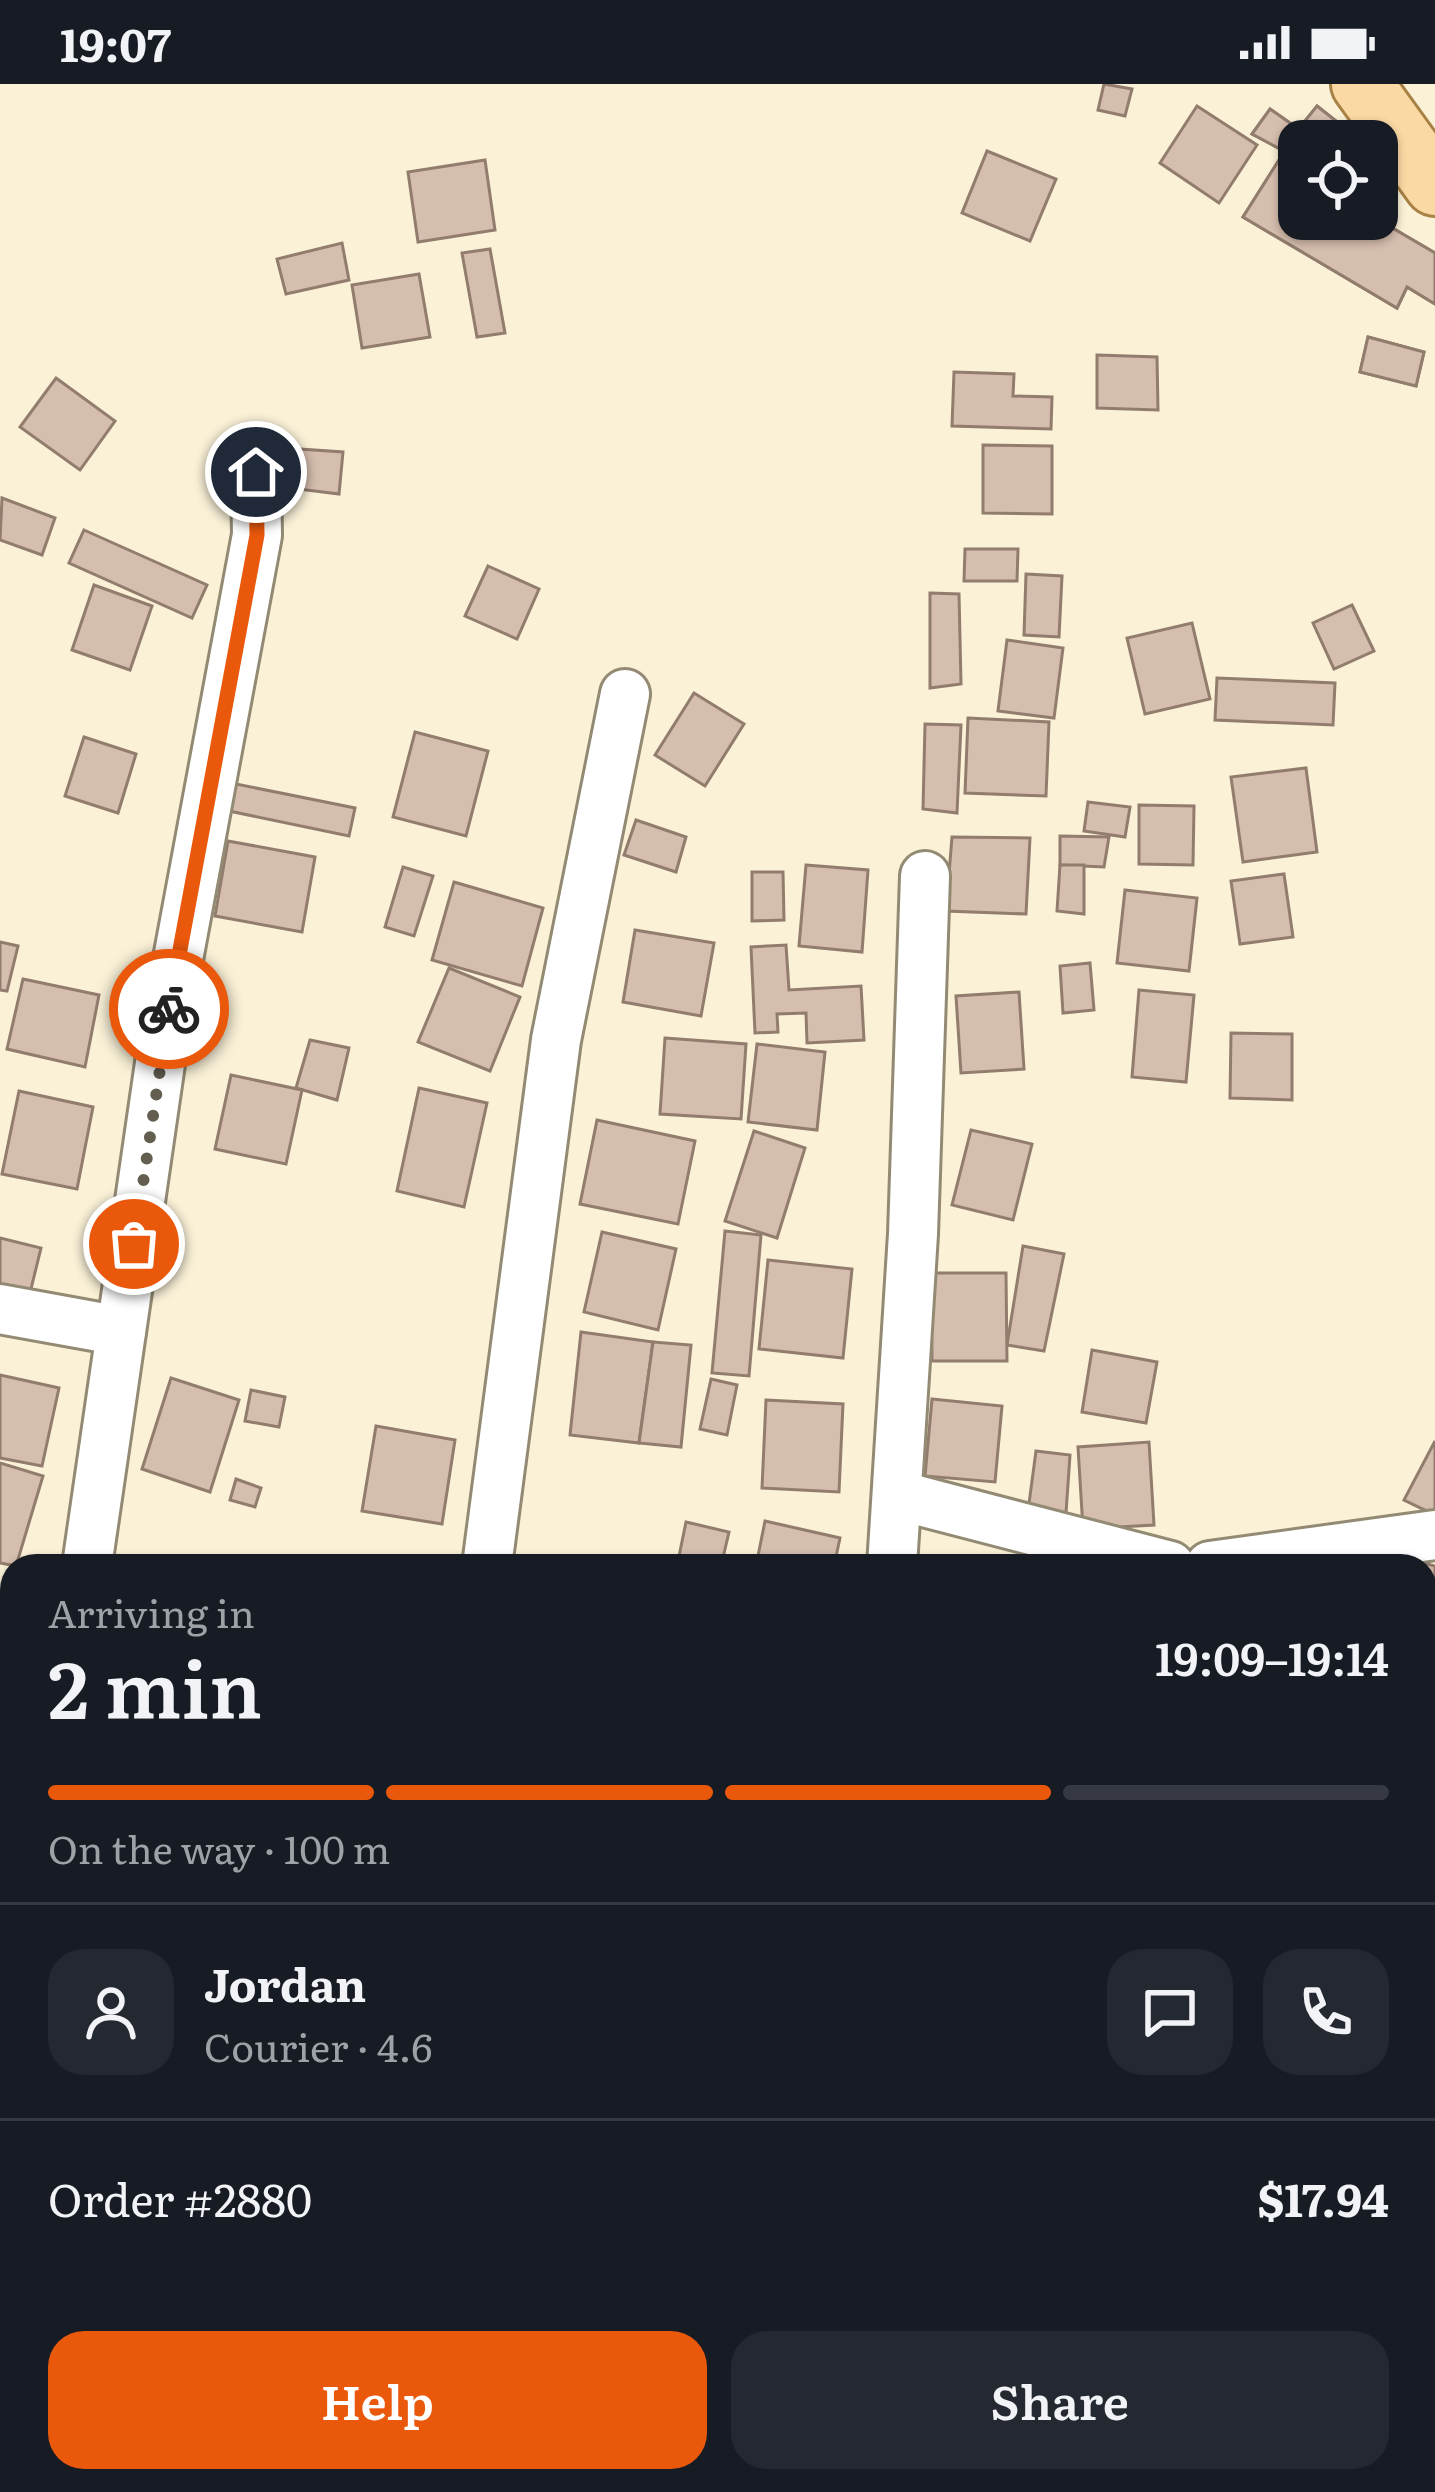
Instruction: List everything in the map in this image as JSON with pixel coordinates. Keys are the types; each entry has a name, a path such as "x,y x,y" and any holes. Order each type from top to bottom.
{"main road":[{"path":"1362,84 1435,185"}],"street":[{"path":"89,1554 165,1029 257,535 256,472"},
{"path":"489,1554 556,1040 625,694"},
{"path":"893,1554 913,1234 926,876"},
{"path":"0,1309 121,1330"},
{"path":"897,1495 1124,1554"},
{"path":"1297,1554 1435,1535"}],"building":[{"path":"1104,84 1132,89 1125,116 1098,110"},
{"path":"1197,106 1257,145 1219,203 1160,163"},
{"path":"1317,106 1335,120 1306,120"},
{"path":"1317,106 1335,120 1306,120"},
{"path":"1270,109 1286,120 1278,120 1278,148 1252,134"},
{"path":"1270,109 1286,120 1278,120 1278,148 1252,134"},
{"path":"987,151 1056,179 1030,241 962,213"},
{"path":"485,160 495,230 418,242 408,172"},
{"path":"1278,162 1278,238 1243,217"},
{"path":"1278,162 1278,238 1243,217"},
{"path":"1398,231 1435,253 1435,304 1407,287 1397,308 1282,240 1398,240"},
{"path":"1398,231 1435,253 1435,304 1407,287 1397,308 1282,240 1398,240"},
{"path":"342,243 349,280 286,294 277,259"},
{"path":"490,249 505,333 477,337 462,253"},
{"path":"419,274 430,337 362,348 352,285"},
{"path":"1368,337 1424,352 1416,386 1360,372"},
{"path":"1368,337 1424,352 1416,386 1360,372"},
{"path":"1097,355 1157,357 1158,410 1097,408"},
{"path":"954,372 1014,374 1013,396 1052,397 1051,429 952,426"},
{"path":"56,378 115,421 80,470 20,427"},
{"path":"983,445 1052,446 1052,514 983,513"},
{"path":"285,448 343,452 339,494 282,487"},
{"path":"2,498 55,518 42,555 0,540"},
{"path":"84,530 207,585 192,618 69,563"},
{"path":"965,549 1018,549 1017,581 964,581"},
{"path":"488,566 539,589 517,639 465,616"},
{"path":"1026,574 1062,576 1059,637 1024,635"},
{"path":"94,585 152,606 130,670 72,650"},
{"path":"930,593 959,594 961,684 930,688"},
{"path":"1352,605 1374,651 1334,669 1313,623"},
{"path":"1192,623 1210,699 1145,714 1127,638"},
{"path":"1007,640 1063,648 1054,718 998,711"},
{"path":"1217,678 1335,683 1333,725 1215,720"},
{"path":"694,693 744,724 705,786 655,755"},
{"path":"968,718 1049,722 1046,796 965,793"},
{"path":"925,724 961,725 957,813 923,809"},
{"path":"415,732 488,751 466,836 393,817"},
{"path":"84,737 136,754 118,813 65,796"},
{"path":"1306,768 1317,852 1243,862 1231,777"},
{"path":"216,780 355,808 349,836 210,807"},
{"path":"1088,802 1130,807 1125,837 1084,831"},
{"path":"1139,805 1194,806 1193,865 1139,864"},
{"path":"636,820 686,837 676,872 624,855"},
{"path":"1060,836 1109,837 1104,867 1060,865"},
{"path":"952,837 1030,838 1026,914 946,911"},
{"path":"228,841 315,857 302,932 215,916"},
{"path":"806,865 868,870 862,952 799,946"},
{"path":"1060,865 1084,865 1084,914 1057,911"},
{"path":"403,867 433,876 414,936 385,927"},
{"path":"752,872 783,872 784,920 752,921"},
{"path":"1284,874 1293,937 1240,944 1231,881"},
{"path":"454,882 543,908 522,986 432,960"},
{"path":"1125,890 1197,898 1189,971 1117,963"},
{"path":"635,930 714,943 701,1016 623,1002"},
{"path":"0,942 18,946 7,991 0,990"},
{"path":"786,945 789,990 861,986 864,1040 807,1043 806,1013 777,1014 778,1032 755,1033 751,947"},
{"path":"1090,963 1094,1010 1063,1013 1060,966"},
{"path":"449,968 520,997 490,1071 418,1042"},
{"path":"23,979 99,995 85,1067 7,1049"},
{"path":"1139,990 1194,995 1186,1082 1132,1077"},
{"path":"1019,992 1024,1069 961,1073 956,996"},
{"path":"1231,1033 1292,1034 1292,1100 1230,1098"},
{"path":"665,1038 746,1044 741,1119 660,1114"},
{"path":"310,1040 349,1048 337,1100 296,1088"},
{"path":"757,1044 825,1052 817,1130 748,1122"},
{"path":"231,1075 302,1090 286,1164 215,1149"},
{"path":"419,1088 487,1103 464,1207 397,1191"},
{"path":"19,1091 93,1107 77,1189 2,1174"},
{"path":"597,1120 695,1141 678,1224 580,1204"},
{"path":"971,1130 1032,1144 1013,1220 952,1205"},
{"path":"754,1131 805,1148 777,1238 725,1221"},
{"path":"725,1231 761,1235 749,1376 712,1373"},
{"path":"602,1232 676,1249 658,1330 584,1312"},
{"path":"0,1238 41,1248 30,1293 0,1286"},
{"path":"1023,1246 1064,1254 1044,1351 1007,1345"},
{"path":"768,1260 852,1269 843,1358 759,1349"},
{"path":"931,1273 1006,1273 1007,1361 932,1361"},
{"path":"581,1332 653,1342 639,1443 570,1435"},
{"path":"653,1342 691,1345 681,1447 639,1443"},
{"path":"1092,1350 1157,1362 1146,1423 1082,1412"},
{"path":"0,1375 59,1388 42,1466 0,1458"},
{"path":"171,1378 239,1400 210,1492 142,1469"},
{"path":"711,1379 737,1385 727,1435 700,1429"},
{"path":"251,1390 285,1397 279,1427 245,1421"},
{"path":"932,1399 1002,1406 995,1482 925,1476"},
{"path":"766,1400 843,1404 839,1492 762,1488"},
{"path":"376,1426 455,1440 442,1524 362,1511"},
{"path":"1435,1441 1435,1515 1404,1500"},
{"path":"1149,1442 1154,1525 1083,1529 1078,1447"},
{"path":"1036,1451 1070,1455 1066,1513 1028,1511"},
{"path":"0,1463 43,1476 20,1554 0,1554"},
{"path":"236,1479 261,1488 255,1507 230,1500"},
{"path":"765,1521 840,1538 837,1554 758,1554"},
{"path":"686,1522 729,1532 724,1554 679,1554"}],"way so far":[{"path":"134,1244 169,1009"}],"route":[{"path":"169,1009 257,535 256,472"}]}
